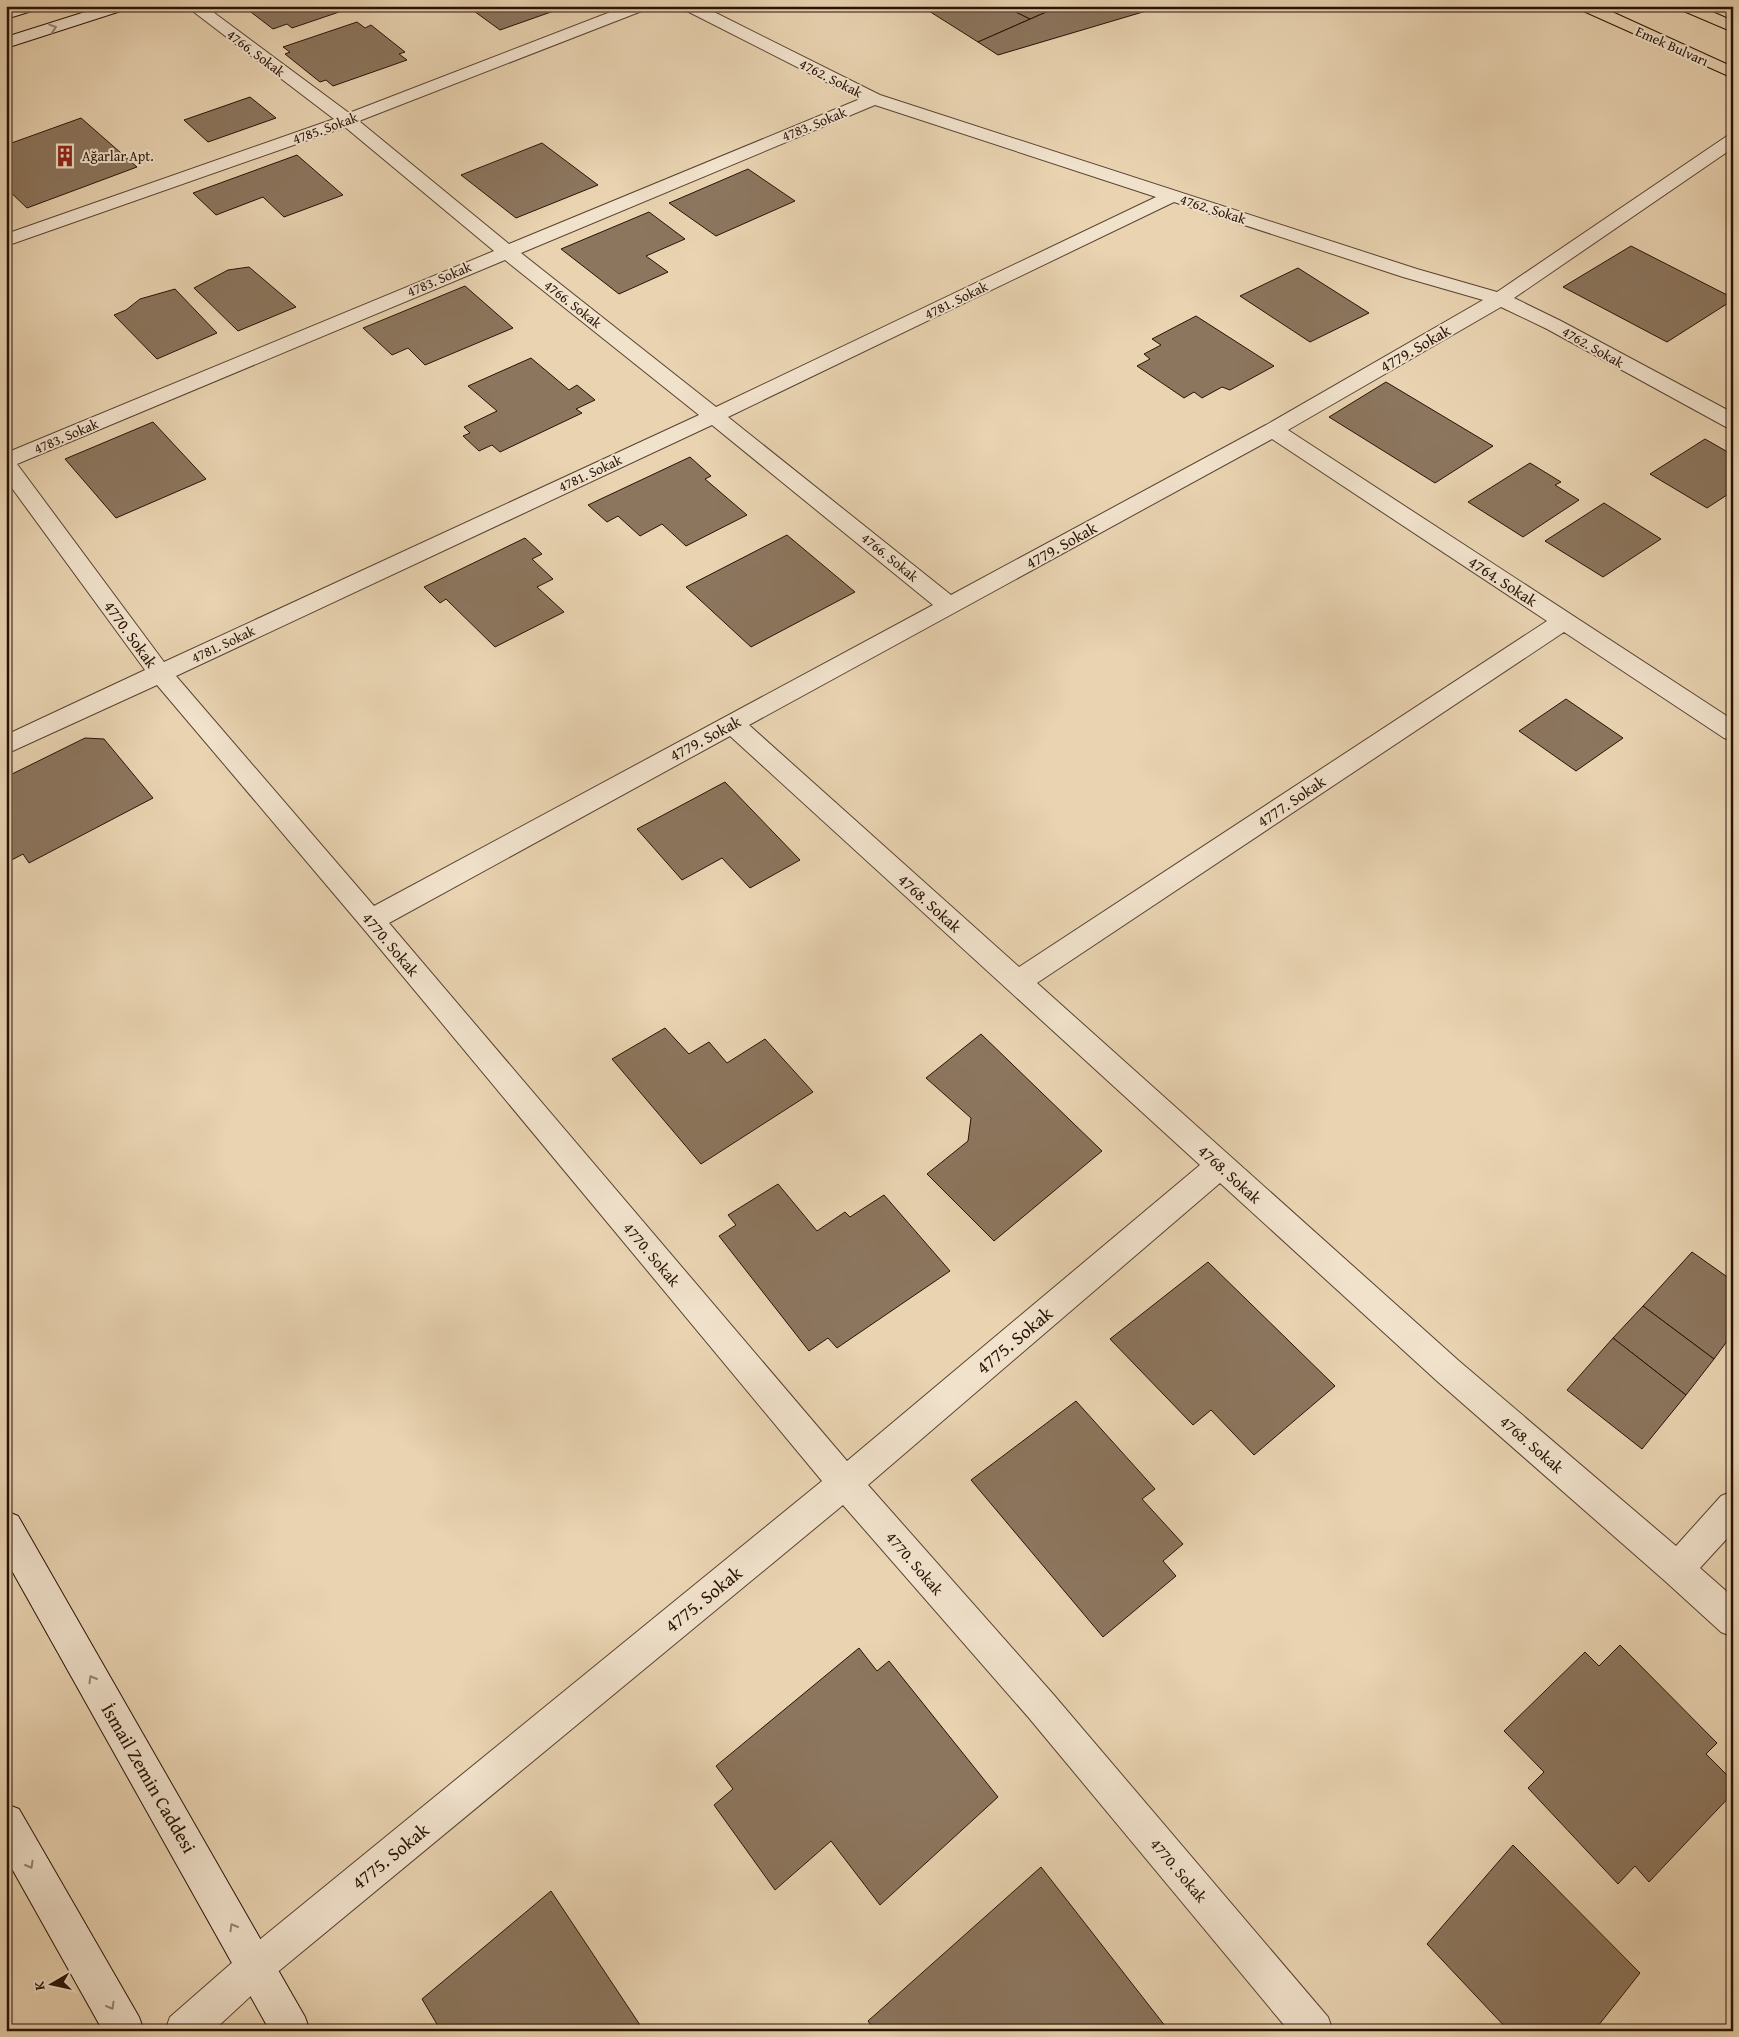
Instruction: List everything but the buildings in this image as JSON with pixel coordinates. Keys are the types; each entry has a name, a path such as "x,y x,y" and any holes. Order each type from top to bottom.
{"highway":[{"name":"Emek Bulvarı","path":"1585,6 1733,73"},
{"path":"1685,6 1733,28"}],"street":[{"path":"6,14 32,6"},
{"path":"6,43 121,6"},
{"name":"4766. Sokak","path":"194,6 347,120 506,251 950,606"},
{"name":"4785. Sokak","path":"6,240 347,120 640,6"},
{"name":"4762. Sokak","path":"689,6 874,99 1410,273 1500,299 1554,325 1733,422"},
{"name":"4783. Sokak","path":"6,461 874,99"},
{"name":"4779. Sokak","path":"371,920 1273,430 1500,299 1733,140"},
{"name":"4781. Sokak","path":"6,745 714,416 1172,196"},
{"name":"4764. Sokak","path":"1273,430 1733,732"},
{"name":"4770. Sokak","path":"6,465 160,673 371,920 845,1483 1041,1706 1314,2031"},
{"name":"4777. Sokak","path":"1018,982 1564,621"},
{"name":"4768. Sokak","path":"732,724 1448,1371 1677,1569 1733,1620"},
{"name":"4775. Sokak","path":"184,2031 255,1967 845,1483 1221,1166"},
{"path":"1677,1569 1733,1507"},
{"name":"İsmail Zemin Caddesi","path":"6,1527 291,2031"},
{"path":"6,1822 125,2031"}],"place":[{"name":"Ağarlar Apt.","path":"65,156"}]}
